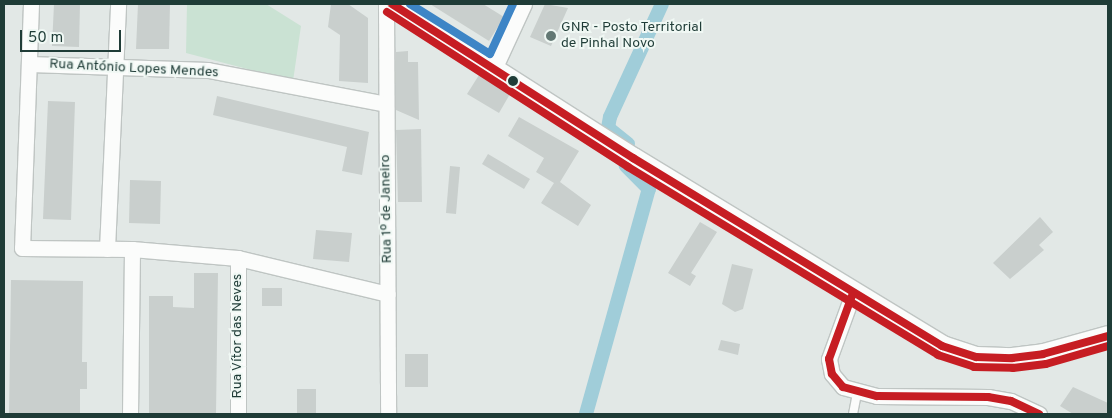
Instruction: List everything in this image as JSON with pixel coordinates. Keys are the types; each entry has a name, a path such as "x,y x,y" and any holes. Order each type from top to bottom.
{"main road":[{"path":"392,4 924,337 976,357 1029,357 1108,336"}],"street":[{"path":"31,4 22,248 132,249 238,258 388,294"},
{"path":"108,249 118,4"},
{"name":"Rua 1º de Janeiro","path":"386,4 388,414"},
{"path":"494,69 524,4"},
{"name":"Rua António Lopes Mendes","path":"29,64 116,65 208,70 386,104"},
{"path":"130,414 132,249"},
{"name":"Rua Vítor das Neves","path":"238,258 238,414"},
{"path":"853,293 829,358 832,374 843,387 857,393 988,397 1011,401 1039,414"}],"lane":[{"path":"853,414 857,393"}],"green space":[{"path":"187,4 266,4 301,26 293,81 186,53"}],"building":[{"path":"54,4 80,4 79,47 52,46"},
{"path":"138,4 170,4 169,49 136,49"},
{"path":"331,4 348,4 368,18 368,83 339,81 340,35 328,27"},
{"path":"430,4 483,4 504,17 489,41"},
{"path":"545,4 568,8 551,46 530,37"},
{"path":"408,51 408,62 418,62 419,120 396,110 396,52"},
{"path":"479,75 510,94 499,113 467,94"},
{"path":"217,96 369,132 362,175 342,171 347,147 213,115"},
{"path":"48,101 75,102 71,220 43,219"},
{"path":"519,117 579,151 560,182 591,205 578,226 541,203 554,183 536,172 544,158 508,136"},
{"path":"421,129 422,202 398,202 396,130"},
{"path":"488,154 530,179 524,189 482,164"},
{"path":"450,166 460,167 456,214 446,213"},
{"path":"130,180 161,181 160,224 129,223"},
{"path":"1040,217 1053,232 1039,245 1044,250 1010,279 993,263"},
{"path":"700,222 717,232 691,273 696,276 690,286 668,273"},
{"path":"316,230 352,233 349,262 313,259"},
{"path":"732,264 753,269 743,309 735,312 722,304"},
{"path":"194,273 218,273 216,414 149,414 149,296 173,296 173,307 194,308"},
{"path":"11,280 83,281 82,362 87,362 87,389 80,389 80,414 9,414"},
{"path":"262,288 282,288 282,306 262,306"},
{"path":"721,340 740,344 738,355 718,350"},
{"path":"405,354 428,354 428,387 405,387"},
{"path":"1073,387 1108,403 1108,414 1073,414 1060,406"},
{"path":"297,389 316,389 316,414 297,414"}],"waterway":[{"path":"628,144 608,128 610,117 662,4"},
{"path":"586,414 649,189 626,166"}],"transit line":[{"path":"392,4 633,158 942,346 976,357 1012,358 1043,354 1108,336"},
{"path":"410,4 490,54 513,4"},
{"path":"387,12 628,167 938,355 974,367 1013,368 1046,364 1108,346"},
{"path":"853,293 829,359 832,374 843,387 877,396 988,397 1011,401 1039,414"}],"place":[{"name":"GNR - Posto Territorial de Pinhal Novo","path":"551,36"}]}
